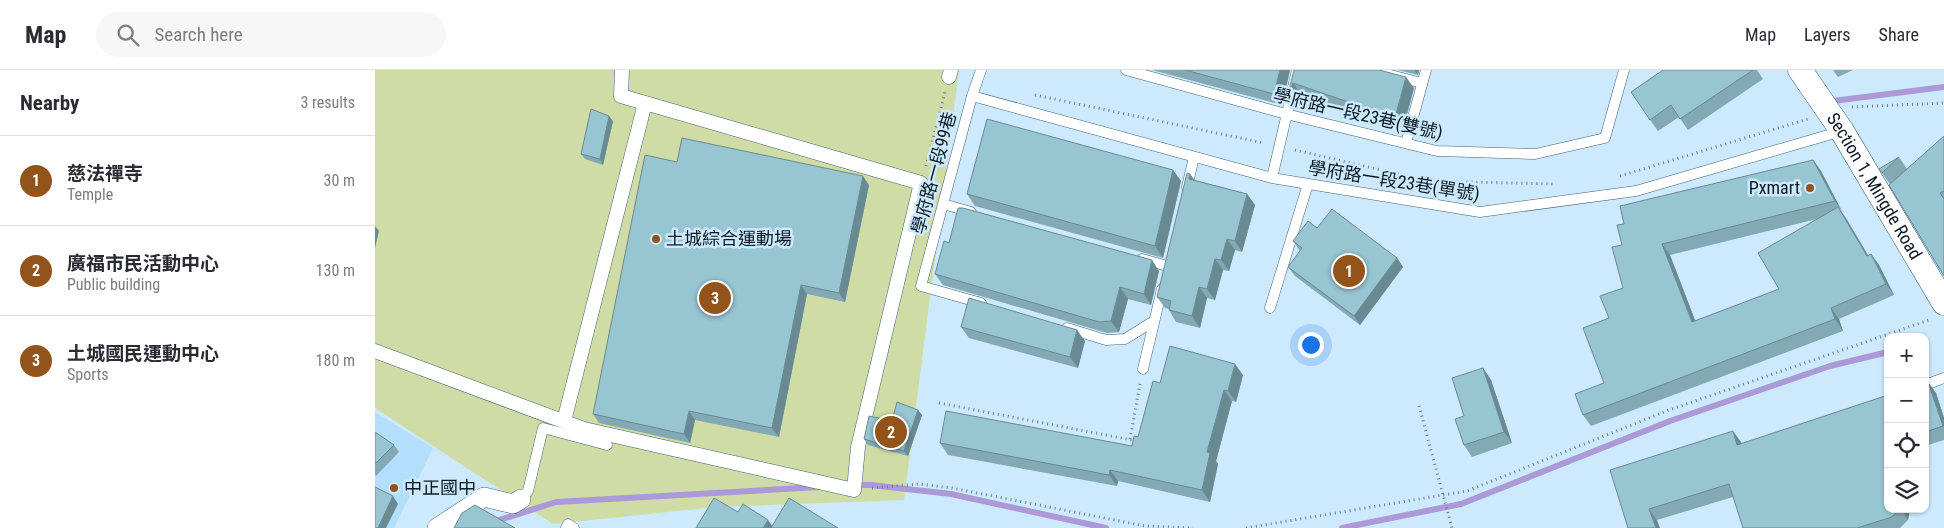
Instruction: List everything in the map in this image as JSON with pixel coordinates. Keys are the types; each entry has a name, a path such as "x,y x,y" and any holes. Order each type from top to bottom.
{"street":[{"path":"375,351 584,429 854,490 858,447 921,183 621,96 622,70"},
{"name":"Section 1, Mingde Road","path":"1800,70 1842,130 1885,197 1939,311"},
{"path":"563,421 645,103"},
{"path":"437,528 484,497 513,504 521,499"}],"lane":[{"name":"學府路一段99巷","path":"981,70 972,96 921,286 995,307"},
{"name":"學府路一段23巷(雙號)","path":"1126,70 1286,114 1437,151 1535,154 1605,138 1624,70"},
{"path":"1272,178 1297,70"},
{"path":"1370,70 1422,83"},
{"path":"1406,143 1426,70"},
{"name":"學府路一段23巷(單號)","path":"972,96 1272,178 1480,212 1636,191 1842,130"},
{"path":"1185,193 1194,157"},
{"path":"1270,308 1308,184"},
{"path":"943,204 980,214"},
{"path":"1130,256 1168,262 1143,369"},
{"path":"1060,326 1106,340 1125,339 1154,321"},
{"path":"1929,384 1944,378"},
{"path":"521,499 528,492 543,428 607,445"},
{"path":"566,528 568,524 574,528"}],"path":[{"path":"1246,528 1467,492 1669,410 1939,311"},
{"path":"1130,439 1143,369"},
{"path":"939,403 1139,442"},
{"path":"1419,406 1445,495 1452,528"},
{"path":"854,490 919,484 952,488 1145,526 1193,528"}],"shaded area":[{"name":"中正國中","path":"375,412 433,448 394,528 375,528"}],"green space":[{"name":"土城綜合運動場","path":"375,70 959,70 904,500 715,507 553,524 375,408"}],"building":[{"path":"1185,70 1280,70 1274,94"},
{"path":"1294,70 1379,70 1406,77 1395,118 1293,83 1287,98"},
{"path":"1663,70 1753,70 1680,119 1671,105 1650,120 1631,92"},
{"path":"591,109 609,116 600,159 581,154"},
{"path":"987,119 1173,170 1155,246 967,194"},
{"path":"1944,136 1944,191 1940,193 1944,199 1944,276 1889,185"},
{"path":"682,138 863,176 839,293 801,285 772,428 689,411 684,434 593,414 645,155 677,162"},
{"path":"1899,157 1882,173 1879,169"},
{"path":"1813,160 1835,201 1662,244 1692,322 1779,289 1758,253 1838,207 1867,256 1871,254 1886,284 1831,308 1835,319 1583,415 1575,394 1604,383 1583,328 1609,318 1600,296 1623,288 1612,247 1622,245 1617,225 1624,224 1620,206"},
{"path":"1187,173 1190,174 1189,179 1247,194 1235,241 1227,239 1221,260 1215,259 1207,289 1199,287 1192,316 1169,310 1171,301 1157,297"},
{"path":"958,208 1152,260 1144,294 1120,287 1111,321 1099,322 935,274 944,241 949,243"},
{"path":"1332,209 1397,258 1354,316 1288,267 1302,248 1293,241 1308,221 1317,228"},
{"path":"969,298 1077,330 1070,357 961,327"},
{"path":"1170,346 1235,364 1228,391 1224,390 1207,452 1210,453 1202,490 1110,470 1109,475 940,443 946,411 1132,446 1134,436 1138,437 1153,381 1160,383"},
{"path":"1483,368 1504,432 1464,445 1455,419 1464,416 1452,378"},
{"path":"1929,385 1943,426 1929,431"},
{"path":"1884,396 1884,513 1896,513 1892,517 1857,528 1743,528 1729,484 1649,509 1656,528 1628,528 1610,470 1733,431 1737,445"},
{"path":"897,402 918,410 904,451 864,439 869,416 892,421"},
{"path":"375,432 394,445 375,464"},
{"path":"375,487 393,496 378,528 375,528"},
{"path":"714,498 738,512 743,504 768,520 763,528 696,528"},
{"path":"789,498 838,528 771,528"},
{"path":"475,505 515,528 454,528 462,513"}],"waterway":[{"path":"1833,101 1944,87"},
{"path":"1342,528 1461,504 1670,421 1830,366 1884,353"},
{"path":"854,485 871,485 951,494 1106,528"},
{"path":"493,522 556,502 819,487"}],"place":[{"name":"Pxmart","path":"1810,188"},
{"name":"土城綜合運動場","path":"656,239"},
{"name":"慈法禪寺","path":"1349,271"},
{"name":"土城國民運動中心","path":"715,298"},
{"name":"廣福市民活動中心","path":"891,432"},
{"name":"中正國中","path":"394,488"}]}
